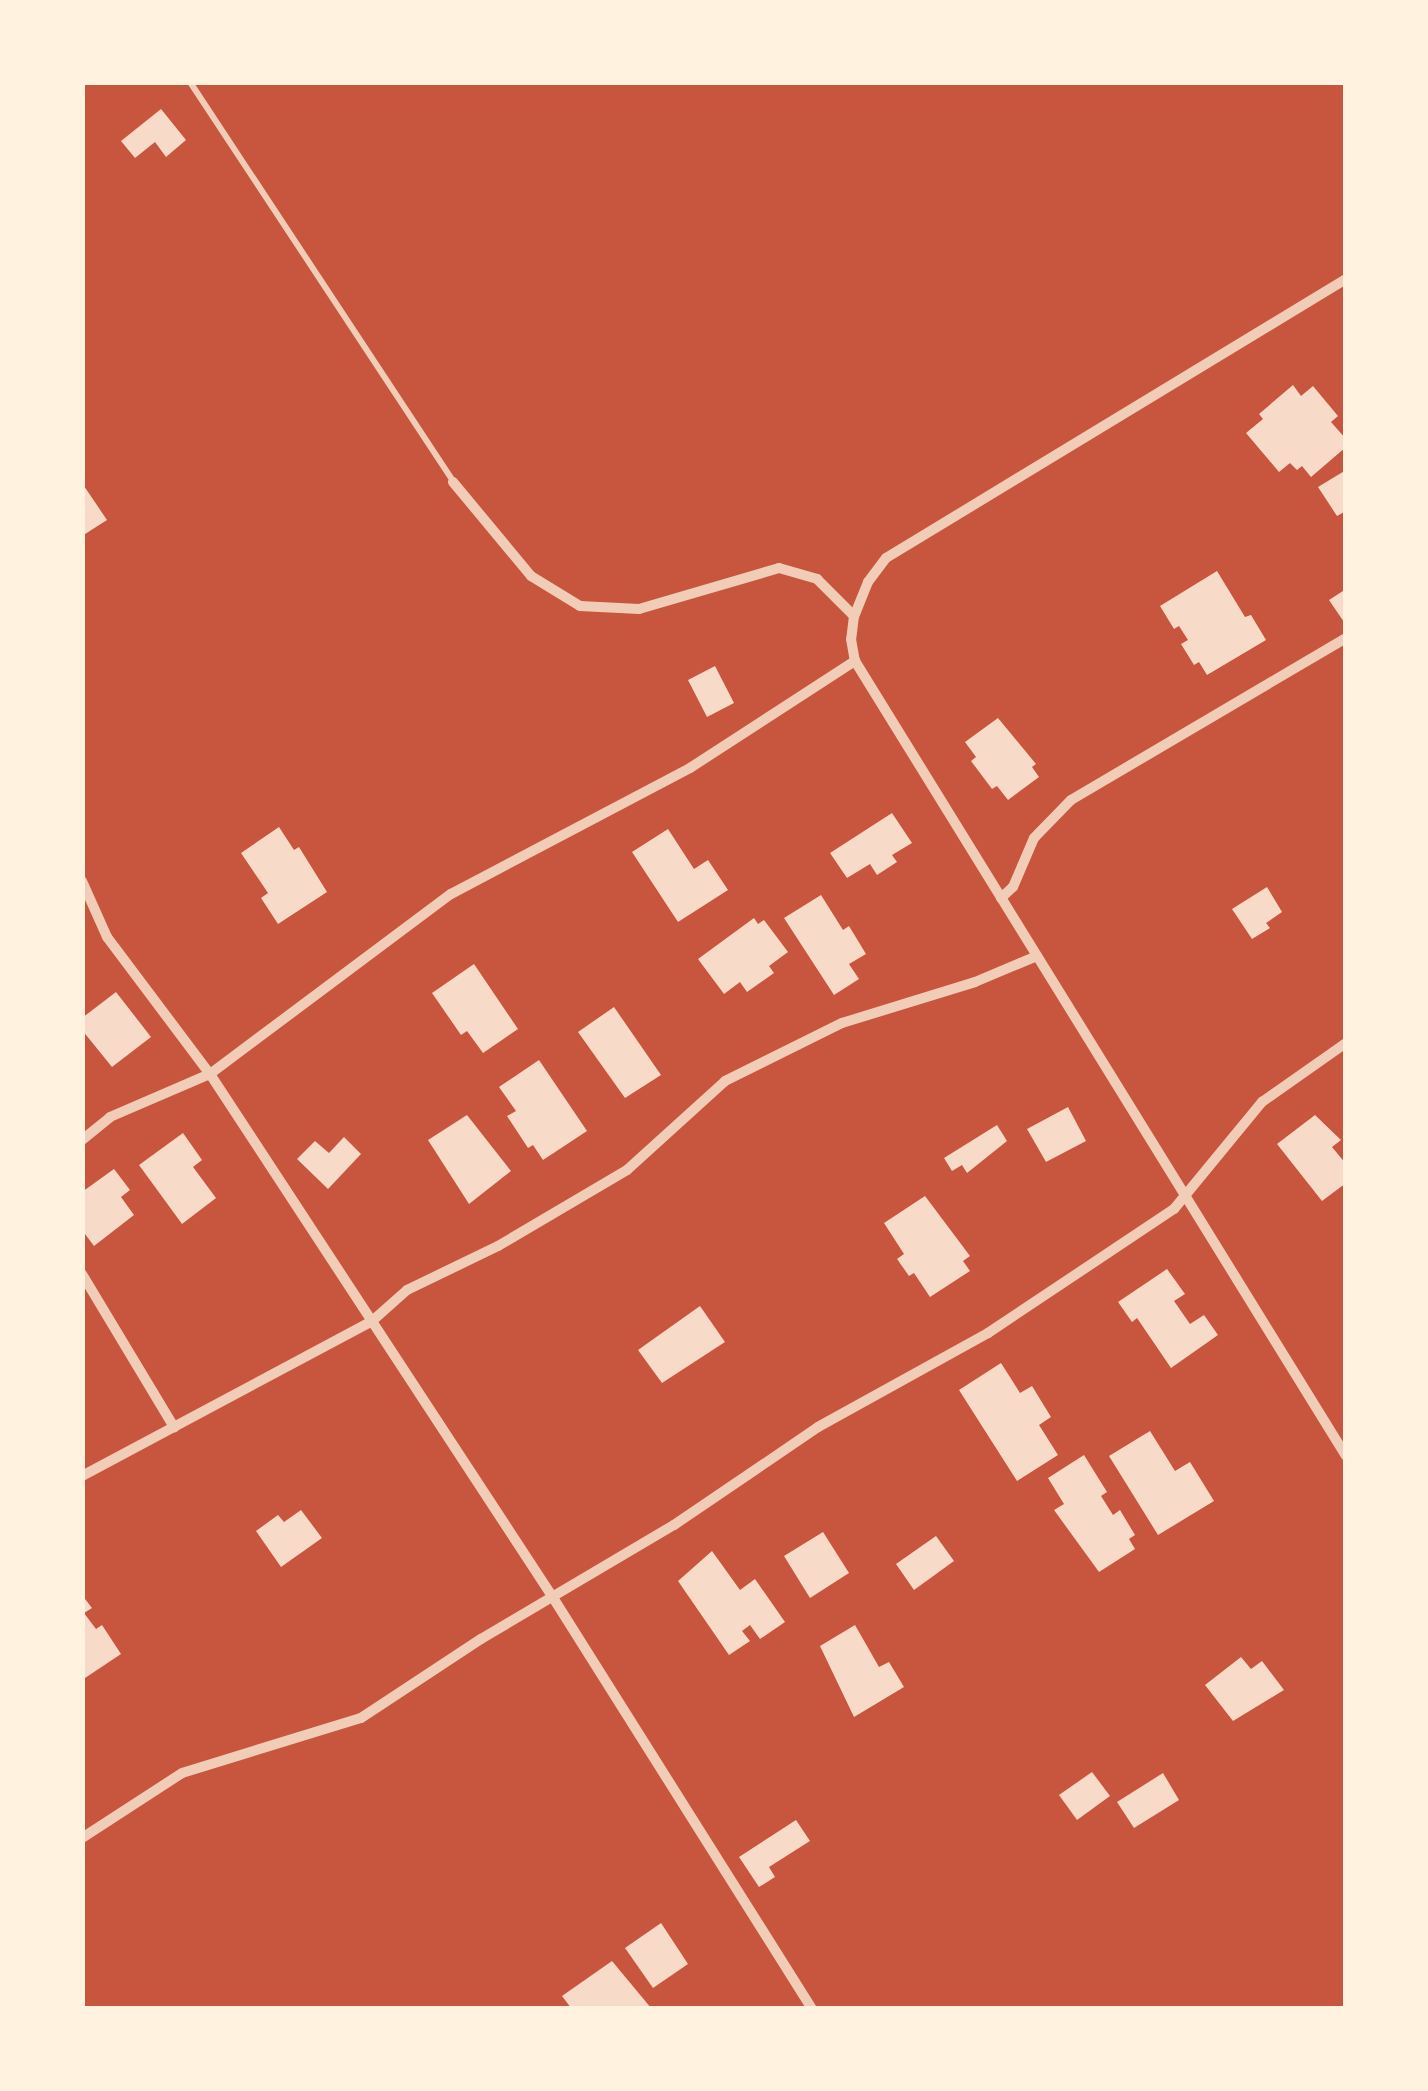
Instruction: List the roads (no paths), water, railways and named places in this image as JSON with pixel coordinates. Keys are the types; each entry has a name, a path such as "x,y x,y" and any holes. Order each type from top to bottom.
{"street":[{"path":"1346,279 886,558 868,582 854,616 855,661 1346,1456"},
{"path":"454,482 531,576 580,606 638,609 779,568 817,580 854,616"},
{"path":"1001,898 1013,886 1034,838 1071,800 1346,638"},
{"path":"82,1140 110,1117 210,1074 452,894 690,768 855,661"},
{"path":"82,880 107,937 210,1074 552,1596 811,2008"},
{"path":"82,1476 371,1322 407,1290 498,1246 627,1170 724,1081 842,1023 975,982 1037,956"},
{"path":"82,1838 182,1773 361,1718 552,1596 674,1525 818,1427 988,1333 1162,1218 1186,1197 1262,1102 1346,1044"},
{"path":"82,1274 174,1427"}],"lane":[{"path":"190,82 454,482"}]}
